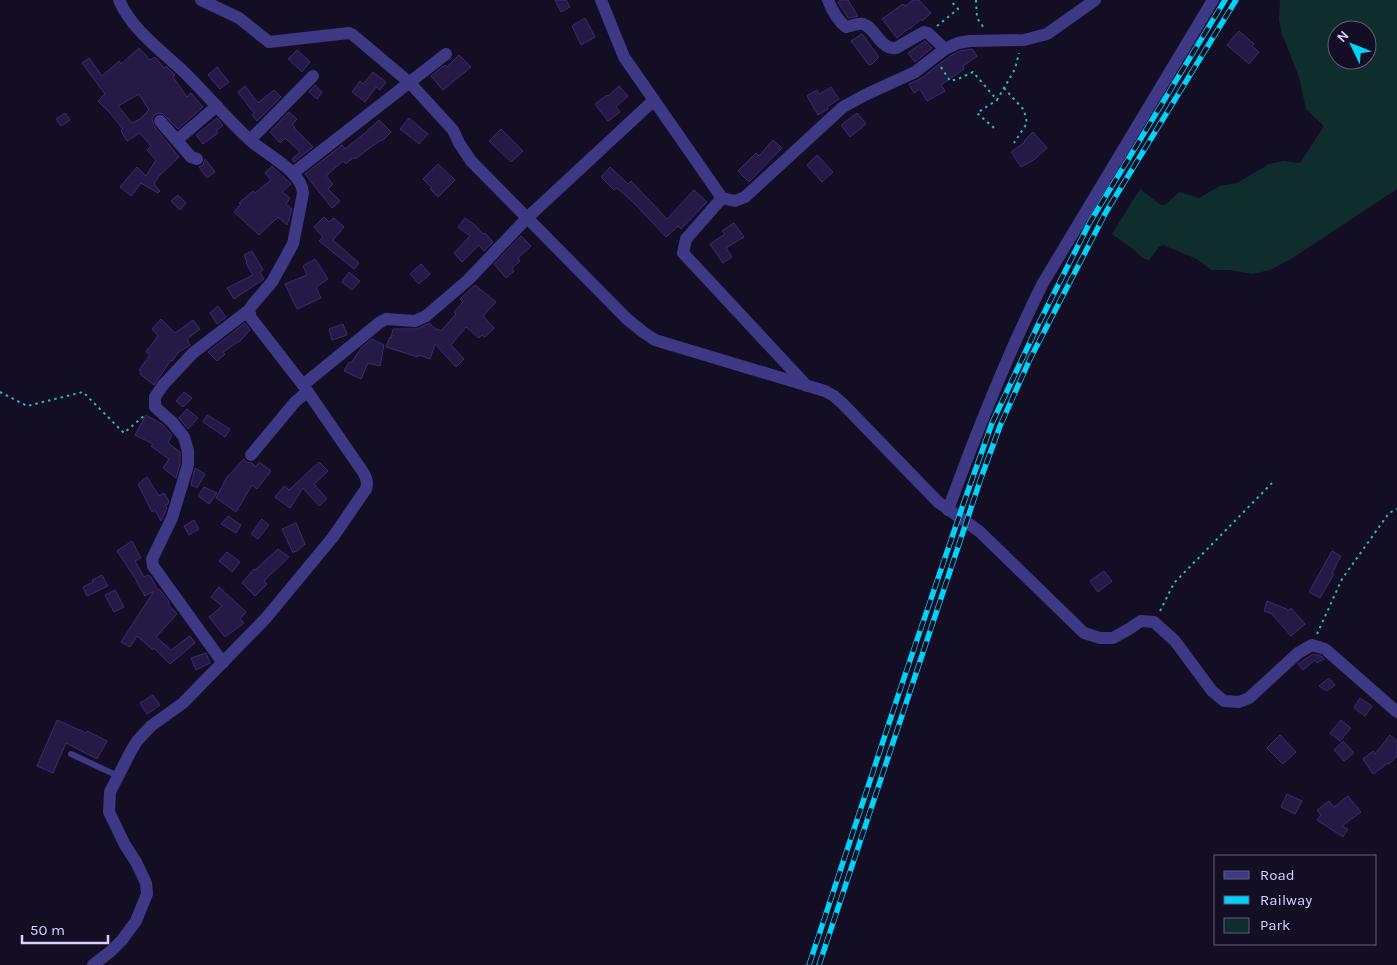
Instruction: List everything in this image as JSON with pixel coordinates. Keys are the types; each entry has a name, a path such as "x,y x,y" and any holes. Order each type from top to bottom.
{"street":[{"path":"119,0 130,21 250,140 293,173 303,186 293,244 272,282 249,310 193,353 163,385 155,397 155,407 172,422 184,437 188,451 188,465 172,518 151,563 223,663"},
{"path":"201,0 239,18 269,42 349,33 353,35 410,83 453,130 459,143 471,160 642,332 655,340 824,391 839,400 938,502 979,531 1084,633 1100,638 1112,638 1129,630 1141,621 1154,622 1175,641 1212,691 1224,701 1239,702 1249,698 1298,652 1312,645 1325,649 1397,712"},
{"path":"601,0 624,57 653,101 722,198 735,201 745,196 843,107 915,72 945,49 958,43 970,41 1022,40 1047,34 1095,0"},
{"path":"828,0 841,23 846,27 860,24 865,25 886,46 896,48 922,33 928,33 945,49"},
{"path":"948,510 988,404 1018,333 1042,284 1209,2"},
{"path":"293,173 446,54"},
{"path":"250,140 313,76"},
{"path":"251,455 305,389 379,323 386,319 415,321 426,316 468,280 527,218 653,101"},
{"path":"177,140 217,106"},
{"path":"160,121 191,156 197,159"},
{"path":"722,198 686,239 684,253 807,386"},
{"path":"94,965 111,952 122,940 136,921 147,894 146,883 109,812 110,792 137,741 151,726 183,703 266,618 333,537 366,490 367,479 364,472 305,389 251,318 249,310"}],"lane":[{"path":"71,754 118,776"}],"path":[{"path":"928,33 958,9 950,0"},
{"path":"976,0 977,18 993,40"},
{"path":"994,128 977,113 997,100 1015,69 1022,40"},
{"path":"934,57 950,81 973,72 997,100"},
{"path":"1004,88 1024,110 1027,124 1014,143"},
{"path":"0,392 27,406 83,392 124,433 155,407"},
{"path":"1154,622 1174,583 1272,483"},
{"path":"1312,645 1342,579 1389,513 1397,509"}],"green space":[{"path":"1280,0 1397,0 1397,189 1291,259 1270,270 1252,274 1231,270 1211,270 1197,259 1163,245 1159,247 1149,260 1143,258 1112,234 1140,189 1161,205 1166,204 1179,192 1199,198 1220,186 1237,183 1269,164 1283,161 1300,163 1324,126 1306,109 1299,77 1282,34 1279,20"}],"building":[{"path":"555,0 566,0 570,7 561,12"},
{"path":"840,0 848,0 858,16 848,18 838,2"},
{"path":"913,0 919,0 931,13 897,38 882,19 903,4 905,6"},
{"path":"585,18 595,37 581,45 572,26"},
{"path":"1239,31 1254,44 1252,46 1259,52 1249,64 1227,45"},
{"path":"862,34 879,57 869,65 851,41"},
{"path":"925,41 932,48 915,62 908,53"},
{"path":"139,48 150,60 155,57 164,68 166,66 175,75 173,77 187,97 191,93 203,107 178,129 163,114 154,115 152,119 154,126 179,157 159,176 154,184 160,191 158,193 141,183 131,196 120,187 137,167 146,176 156,160 147,150 151,146 140,133 127,141 121,131 123,129 98,101 105,94 82,63 89,58 102,76 119,61 121,64","holes":["139,94 149,110 140,119 132,123 118,106"]},
{"path":"972,49 977,56 963,66 964,69 941,85 945,91 927,101 920,89 914,93 909,84 920,79 950,56 960,51"},
{"path":"297,50 310,62 302,72 288,59"},
{"path":"459,55 471,67 443,90 431,76 445,65 447,67"},
{"path":"217,67 229,82 220,89 208,75"},
{"path":"373,72 386,82 380,90 376,87 365,102 352,92 360,81 363,84"},
{"path":"315,85 322,92 317,99 309,92"},
{"path":"245,86 258,103 274,90 281,97 257,121 252,115 254,113 238,92"},
{"path":"619,86 628,96 616,107 620,112 608,121 595,104"},
{"path":"831,87 839,99 818,115 807,96 817,90 819,94"},
{"path":"289,112 297,119 292,125 294,128 313,147 294,162 292,159 300,152 285,138 280,143 270,132"},
{"path":"65,113 70,120 61,126 56,119"},
{"path":"857,113 866,124 850,137 841,125"},
{"path":"217,118 223,125 216,131 218,133 203,144 196,135"},
{"path":"409,118 428,134 419,144 400,129"},
{"path":"379,120 391,132 382,141 355,159 354,157 346,164 343,161 326,176 333,184 328,189 340,201 332,208 305,174 342,145 345,149"},
{"path":"501,129 523,151 511,162 489,141"},
{"path":"1033,132 1047,148 1035,159 1021,167 1011,152 1025,142"},
{"path":"773,140 782,148 749,182 738,171 756,153 759,156"},
{"path":"817,155 833,172 822,182 807,165"},
{"path":"205,159 215,172 207,178 199,167 203,165"},
{"path":"438,164 455,180 438,197 423,179"},
{"path":"272,166 291,184 282,192 290,198 286,204 292,209 287,225 278,217 259,235 234,212 241,204 239,203 253,191 255,193 271,180 265,173"},
{"path":"610,167 628,184 631,181 667,219 694,190 707,202 681,229 678,226 666,237 633,202 617,188 614,190 601,177"},
{"path":"178,195 186,203 180,210 171,201"},
{"path":"324,217 329,222 334,218 344,227 333,240 359,263 354,269 319,241 323,237 314,227"},
{"path":"465,218 483,234 485,233 493,242 484,251 479,245 462,262 454,253 470,236 458,227"},
{"path":"734,223 744,237 726,248 732,257 723,263 710,244 725,234 722,231"},
{"path":"521,236 531,246 518,258 520,261 512,268 514,271 506,278 494,264"},
{"path":"252,251 263,270 260,272 264,279 234,299 227,288 253,275 244,255"},
{"path":"315,259 328,279 316,287 321,298 297,309 285,284 307,275 303,266"},
{"path":"421,264 430,274 419,284 410,274"},
{"path":"349,272 360,281 352,290 342,282"},
{"path":"475,285 496,302 483,316 494,328 485,337 482,335 479,338 466,327 451,345 464,359 456,367 435,344 430,359 386,347 393,329 417,329 429,323 441,331 456,314 454,312 463,302 460,299"},
{"path":"218,306 226,317 217,324 210,313"},
{"path":"161,319 175,333 193,320 200,329 187,339 190,345 171,360 154,385 140,374 139,370 150,355 146,352 158,336 152,329"},
{"path":"245,323 250,330 241,340 223,352 225,354 217,361 208,352"},
{"path":"343,324 347,335 332,340 329,329"},
{"path":"372,339 384,345 380,366 368,363 361,379 344,371 362,347"},
{"path":"184,392 192,398 183,407 176,401"},
{"path":"187,409 198,418 188,429 179,418"},
{"path":"146,415 162,424 172,435 168,443 180,452 180,464 176,478 163,468 169,459 151,446 153,444 135,435"},
{"path":"207,415 230,429 225,437 203,422"},
{"path":"244,459 256,467 259,462 271,471 257,489 252,485 236,512 216,498 227,477"},
{"path":"319,462 328,471 314,484 327,499 319,506 303,488 290,508 275,497 284,486 289,490"},
{"path":"195,468 205,474 197,488 191,485"},
{"path":"147,477 159,496 164,493 169,501 165,505 167,508 161,521 155,510 152,512 138,484"},
{"path":"204,487 217,493 209,504 198,496"},
{"path":"228,516 241,525 236,533 221,524"},
{"path":"262,519 269,525 258,539 251,534"},
{"path":"194,520 199,529 189,535 184,526"},
{"path":"296,523 305,544 293,553 282,529"},
{"path":"132,541 141,558 135,561 144,577 148,575 151,577 157,589 160,590 170,603 168,604 177,614 156,637 171,650 190,636 195,643 170,664 154,648 153,650 137,636 130,647 121,642 154,591 145,596 117,551"},
{"path":"278,549 289,557 264,581 267,584 255,596 242,583 254,569"},
{"path":"1332,551 1341,556 1332,573 1334,574 1320,598 1309,592"},
{"path":"227,552 240,562 232,572 219,561"},
{"path":"1104,571 1112,581 1098,592 1090,581"},
{"path":"102,575 108,586 87,596 83,587"},
{"path":"219,587 246,612 240,619 244,623 225,637 209,617 222,606 211,597"},
{"path":"115,590 124,607 114,612 105,595"},
{"path":"1267,601 1289,610 1291,608 1305,624 1291,636 1272,614 1264,611"},
{"path":"206,653 210,663 196,670 191,658"},
{"path":"1313,654 1324,659 1317,663 1315,660 1303,670 1298,664"},
{"path":"1329,678 1335,685 1327,691 1319,686"},
{"path":"153,695 160,705 147,714 140,703"},
{"path":"1360,698 1372,706 1365,716 1354,708"},
{"path":"57,720 107,741 97,759 66,743 53,773 37,766"},
{"path":"1341,720 1351,728 1340,741 1330,733"},
{"path":"1280,735 1296,752 1283,764 1267,748"},
{"path":"1390,735 1397,741 1397,756 1389,764 1373,774 1363,759 1373,751 1375,754"},
{"path":"1343,741 1354,753 1344,761 1334,750"},
{"path":"1287,794 1302,801 1295,814 1281,807"},
{"path":"1348,796 1361,812 1342,826 1348,829 1343,837 1317,820 1321,815 1317,810 1329,801 1334,807"}],"railway":[{"path":"809,965 903,681 992,423 1039,323 1090,222 1225,0"},
{"path":"819,965 1000,426 1030,359 1106,212 1236,0"}]}
